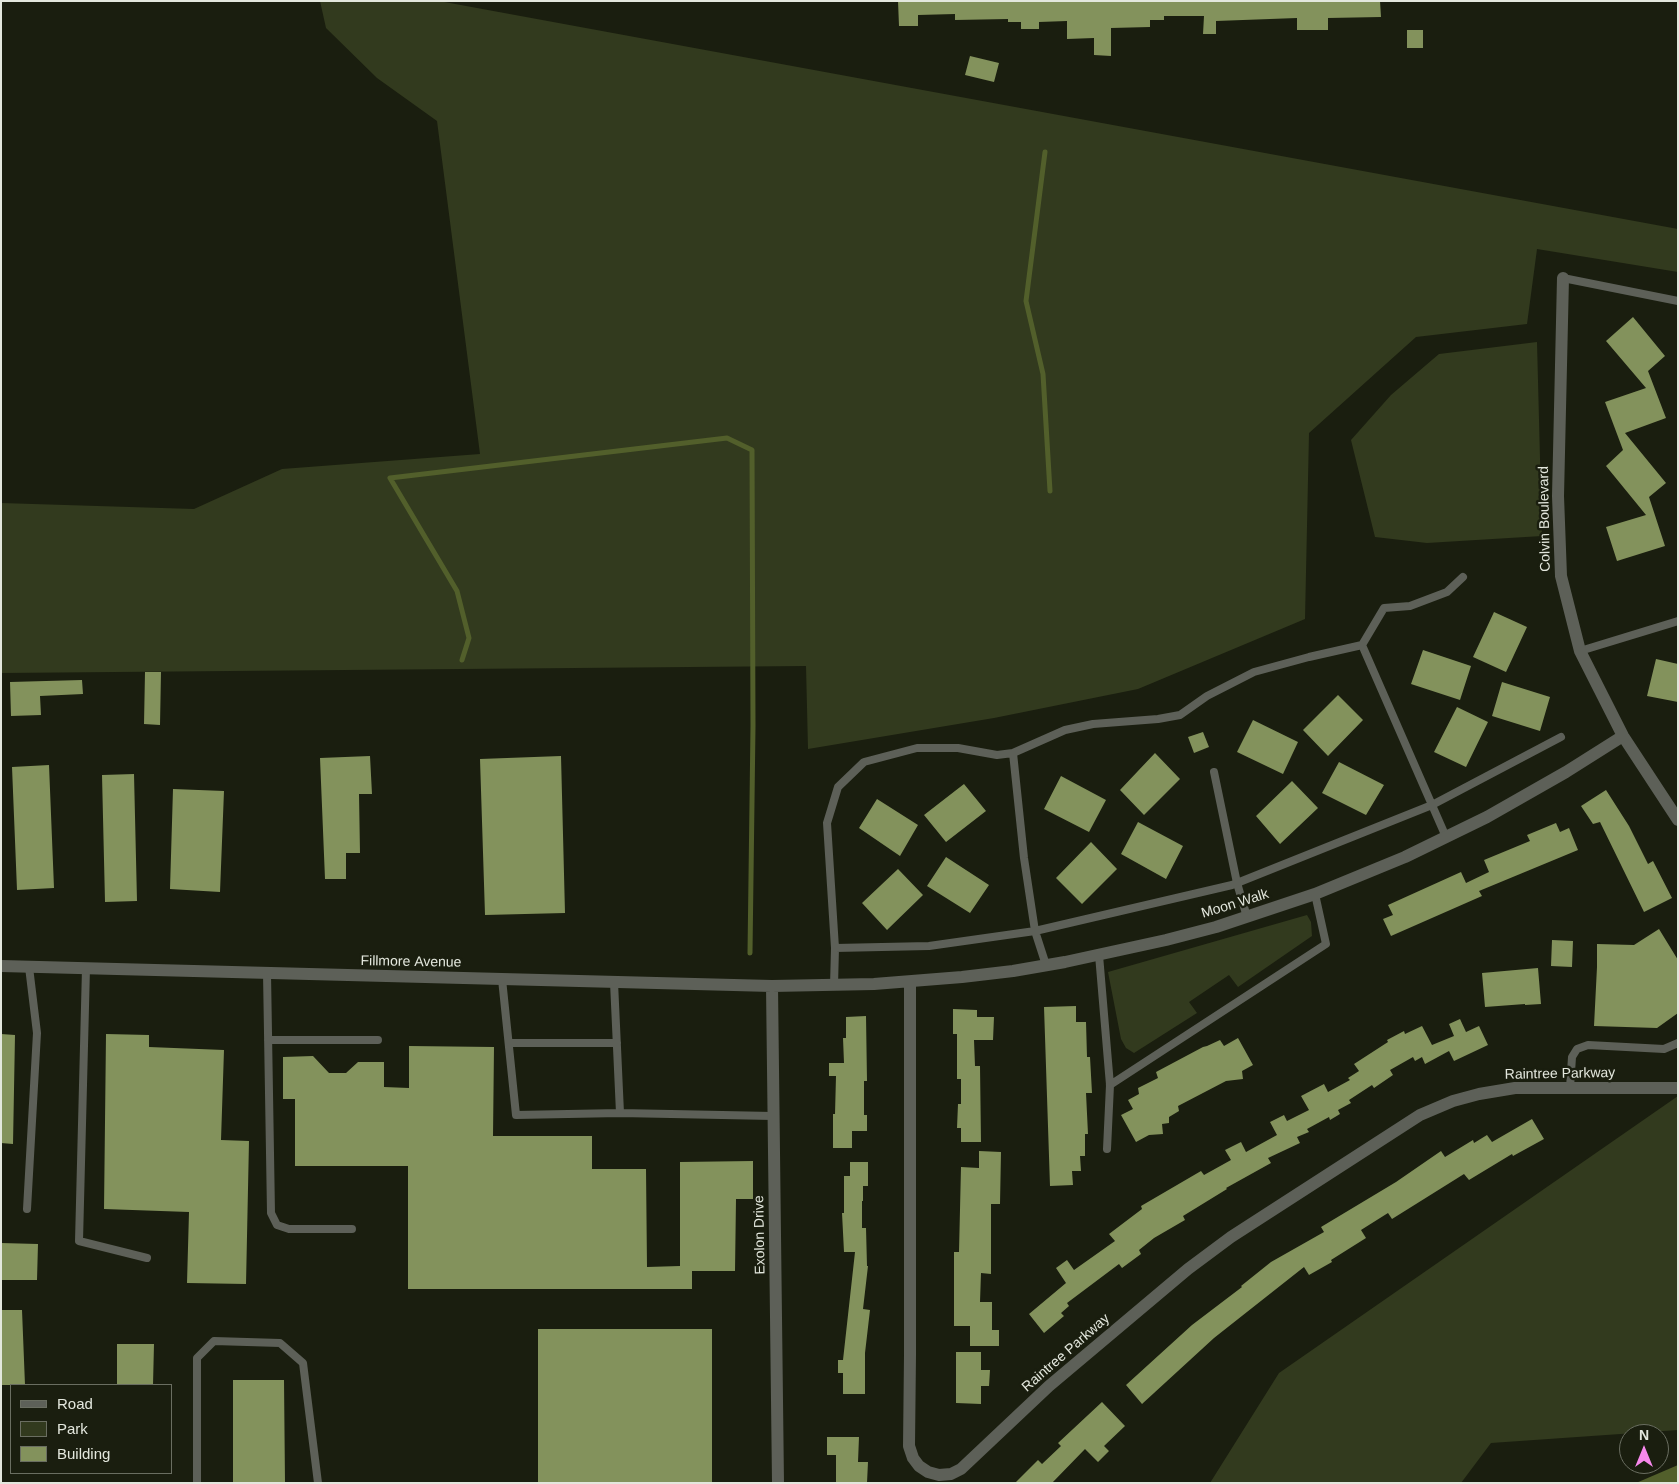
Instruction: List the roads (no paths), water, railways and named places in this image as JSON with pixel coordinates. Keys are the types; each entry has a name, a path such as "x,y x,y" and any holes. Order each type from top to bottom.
{"street":[{"name":"Colvin Boulevard","path":"1563,278 1558,496 1561,576 1580,652 1623,736 1678,820"},
{"name":"Moon Walk","path":"820,986 910,982 1046,965 1166,940 1247,917 1315,894 1397,860 1446,837 1527,795 1623,736"},
{"name":"Fillmore Avenue","path":"1,966 820,986"},
{"name":"Raintree Parkway","path":"910,982 909,1446 913,1458 919,1466 928,1472 939,1475 951,1474 961,1469 1049,1386 1188,1269 1231,1237 1420,1115 1453,1101 1479,1094 1515,1088 1678,1088"},
{"name":"Exolon Drive","path":"772,986 778,1483"}],"lane":[{"path":"1563,278 1678,301"},
{"path":"834,986 835,948 826,824 838,787 864,762 917,748 958,748 997,755 1014,753 1065,730 1092,724 1149,720 1180,715 1207,696 1254,672 1309,657 1362,646 1384,608 1410,606 1447,592 1463,577"},
{"path":"1580,652 1678,621"},
{"path":"1362,646 1446,837"},
{"path":"835,948 929,946 1035,931 1237,883 1432,805 1561,736"},
{"path":"1014,753 1024,858 1035,931 1046,965"},
{"path":"1214,772 1237,883 1247,917"},
{"path":"1110,1085 1326,944 1315,894"},
{"path":"1100,955 1110,1085 1107,1149"},
{"path":"27,1209 37,1033 29,967"},
{"path":"86,968 80,1240 147,1258"},
{"path":"267,973 271,1213 278,1225 289,1229 352,1229"},
{"path":"502,979 516,1115 620,1113 774,1116"},
{"path":"614,982 620,1113"},
{"path":"268,1040 378,1040"},
{"path":"1570,1088 1572,1057 1577,1049 1588,1045 1664,1049 1678,1043"},
{"path":"509,1044 617,1044"},
{"path":"197,1483 197,1358 214,1341 280,1342 303,1363 318,1483"}],"waterway":[{"path":"1045,152 1026,301 1043,374 1050,491"},
{"path":"462,660 469,638 457,591 390,478 727,438 752,450 753,726 750,953"}]}
